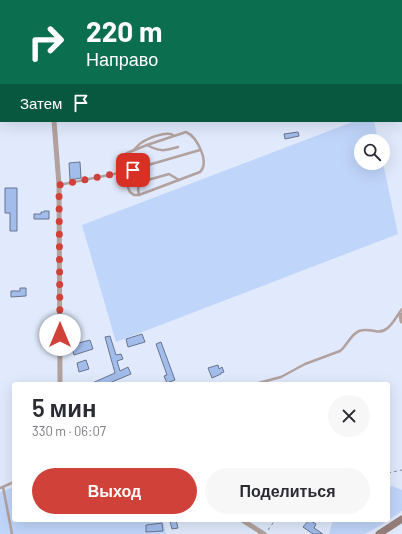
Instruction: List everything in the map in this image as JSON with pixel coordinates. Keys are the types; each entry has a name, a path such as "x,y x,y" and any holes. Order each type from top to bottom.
{"main road":[{"path":"380,534 402,519"}],"street":[{"path":"54,122 59,185 60,382"},
{"path":"402,315 402,321"},
{"path":"245,522 265,534"}],"lane":[{"path":"186,132 194,138 205,162 204,168 200,172 139,195 134,195 130,192 127,186 122,161 124,156 134,150 173,135 186,132"},
{"path":"134,150 141,143 165,133 173,135"},
{"path":"147,145 161,151 178,147"},
{"path":"59,185 133,170 200,150"},
{"path":"133,170 136,179 140,182"},
{"path":"127,186 169,174 178,180"},
{"path":"139,195 138,189 140,182"},
{"path":"262,382 281,377 305,364 340,351 358,332 370,330 379,332 387,330 402,309"},
{"path":"12,483 2,488 12,534"}],"path":[{"path":"390,473 402,470"},
{"path":"265,534 274,522"}],"shaded area":[{"path":"352,122 374,122 377,134 354,134 354,170 384,170 398,234 116,342 82,225"},
{"path":"392,486 402,490 402,511 390,519 390,488"},
{"path":"12,488 12,522 163,522 166,534 0,534 0,492"},
{"path":"332,522 386,522 365,534 329,534"}],"building":[{"path":"298,132 299,136 285,139 284,134"},
{"path":"80,162 81,178 70,180 69,163"},
{"path":"5,188 17,188 17,231 10,231 10,213 5,213"},
{"path":"49,211 49,219 34,219 34,214 41,214 41,212"},
{"path":"20,288 26,288 26,296 11,297 11,291 20,291"},
{"path":"142,334 145,342 128,347 126,339"},
{"path":"110,336 116,355 121,354 123,359 117,361 120,371 128,367 131,374 112,382 95,382 115,373 105,337"},
{"path":"90,340 93,349 74,355 71,345"},
{"path":"161,342 175,380 167,382 164,376 167,375 156,344"},
{"path":"86,360 89,369 79,372 77,363"},
{"path":"218,365 219,369 222,367 224,372 212,378 208,368"},
{"path":"170,522 176,522 178,528 172,529"},
{"path":"307,522 312,522 316,524 314,528 323,534 313,534 303,527"},
{"path":"162,523 163,531 146,532 146,525"}],"route":[{"path":"60,335 59,185 133,170"}]}
